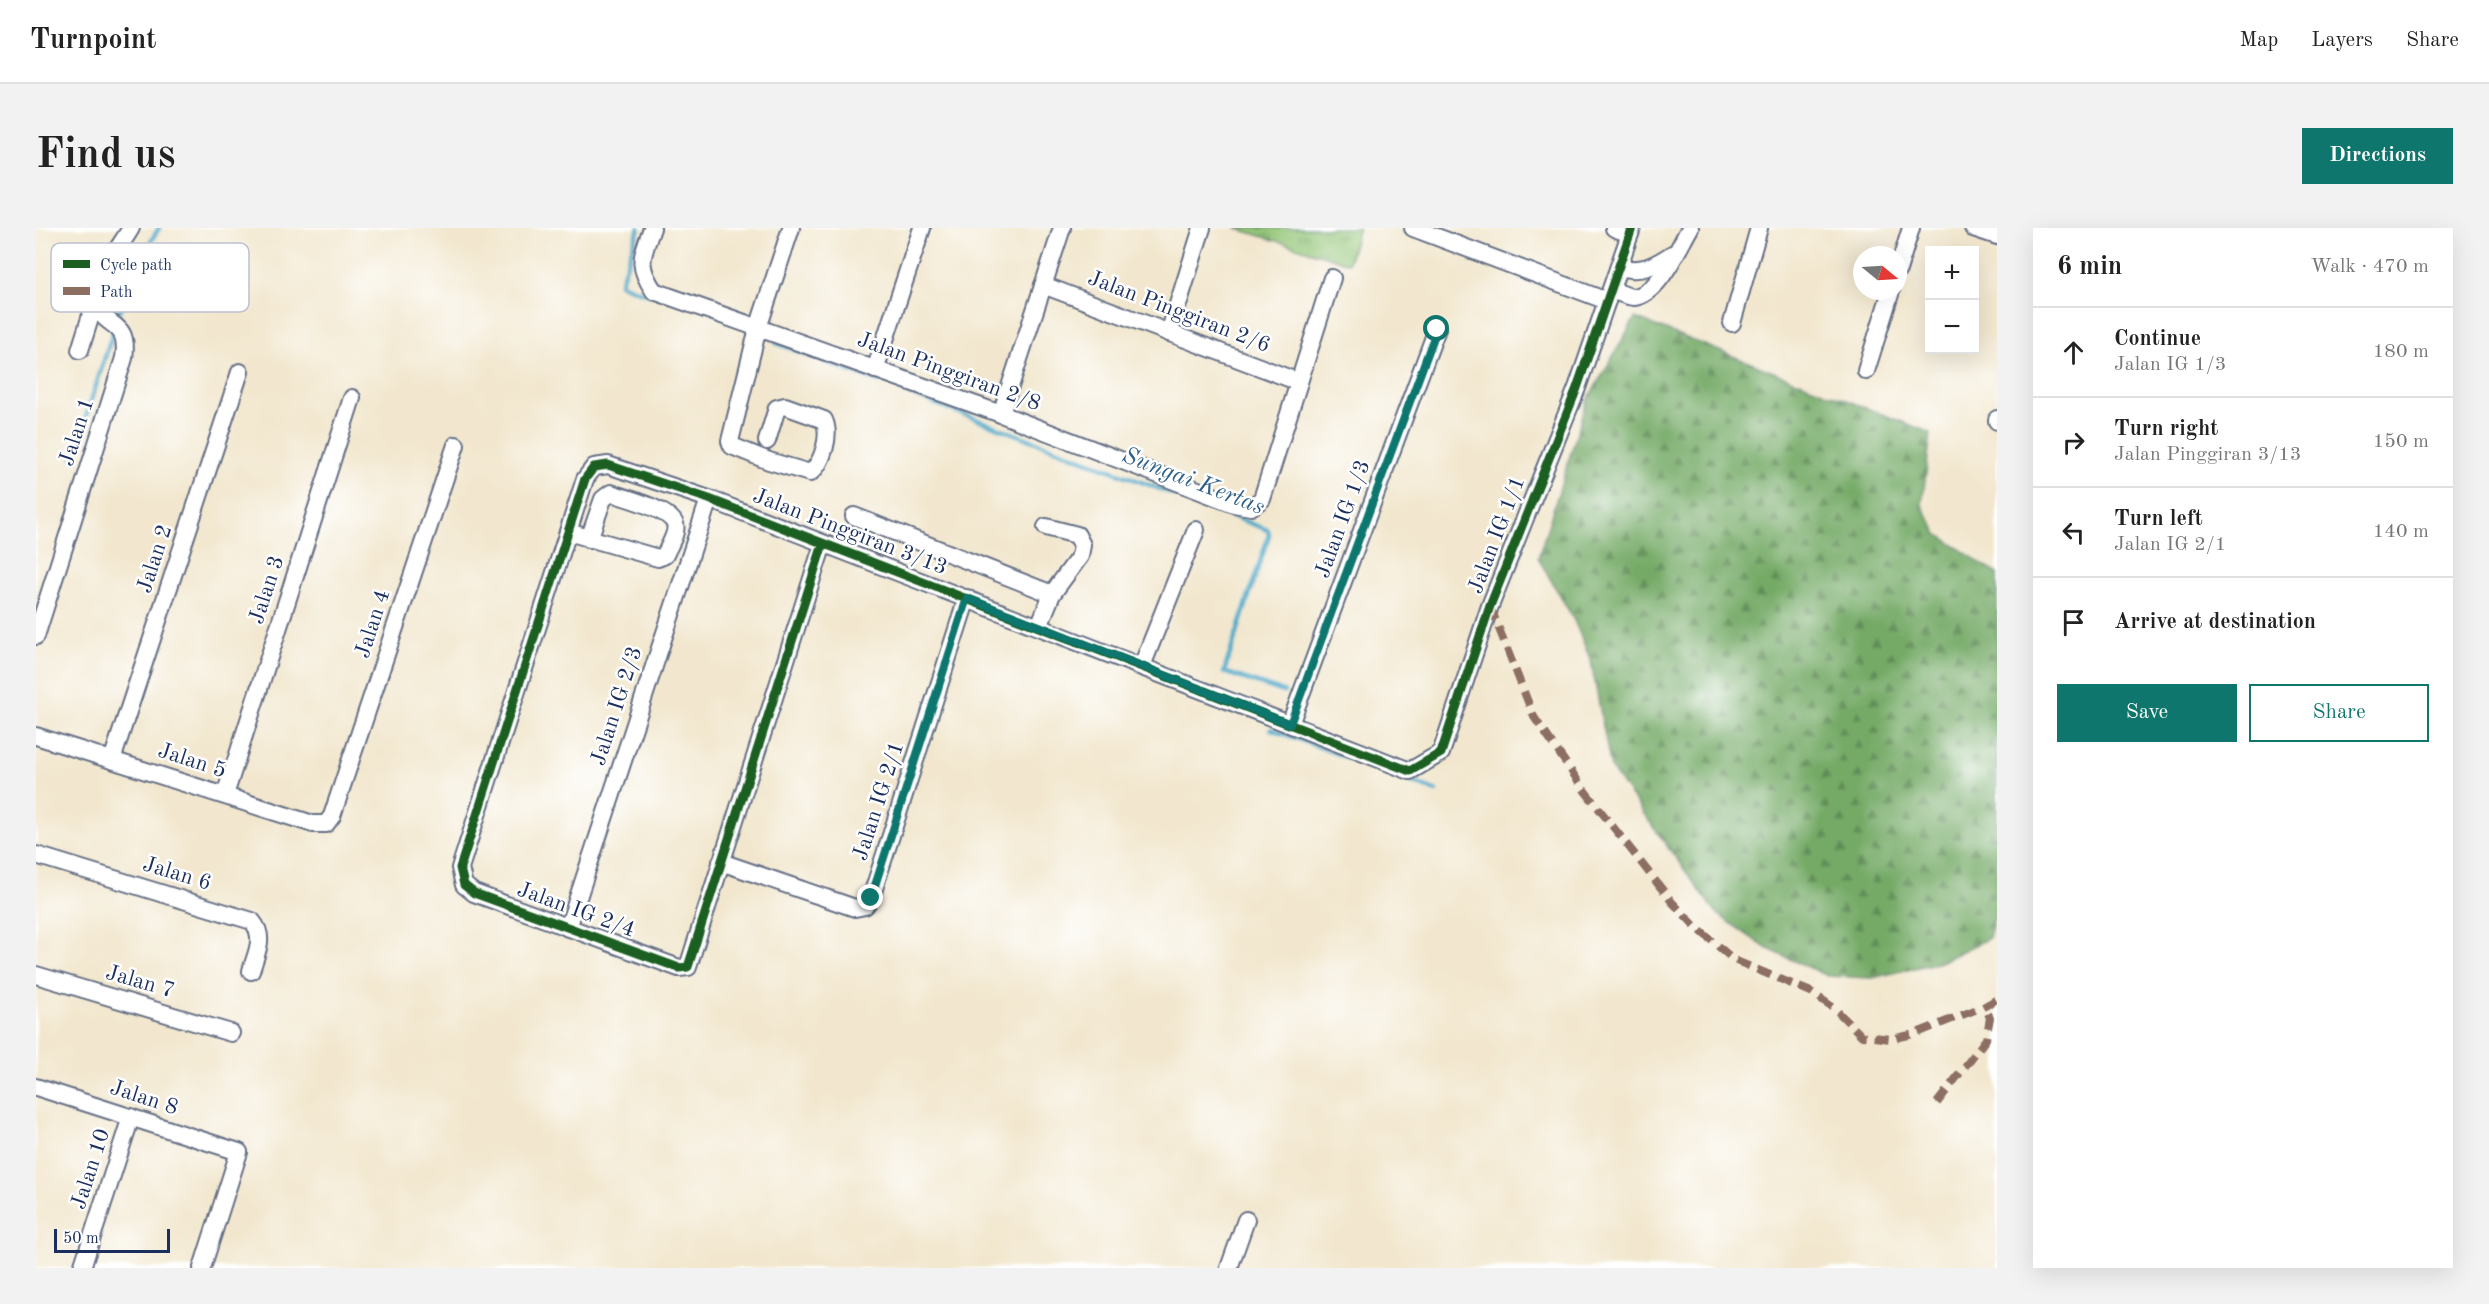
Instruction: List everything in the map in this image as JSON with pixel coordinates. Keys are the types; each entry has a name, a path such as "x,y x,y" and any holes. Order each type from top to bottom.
{"street":[{"path":"122,243 131,228"},
{"name":"Jalan Pinggiran 2/8","path":"652,228 643,255 642,274 654,291 1001,414 1234,504 1251,507 1262,499 1299,382"},
{"path":"767,441 771,425 781,405 824,420 826,425 825,447 815,470 810,473 769,461 732,446 730,441 758,328 791,228"},
{"path":"875,370 922,228"},
{"path":"1001,414 1062,228"},
{"path":"1169,333 1202,228"},
{"path":"1413,228 1609,296 1633,297 1649,292 1690,228"},
{"path":"1614,228 1631,231"},
{"path":"1732,323 1759,228"},
{"path":"1905,246 1911,228"},
{"path":"1973,228 1997,236"},
{"name":"Jalan IG 1/1","path":"1410,771 1441,753 1490,606 1577,388 1631,231"},
{"path":"1618,267 1642,270 1676,252"},
{"path":"1299,382 1332,278"},
{"name":"Jalan Pinggiran 2/6","path":"1043,285 1299,382"},
{"path":"1866,371 1888,300"},
{"path":"80,350 92,312"},
{"name":"Jalan 1","path":"36,636 124,358 125,340 102,312"},
{"name":"Jalan IG 1/3","path":"1290,724 1437,329"},
{"name":"Jalan 2","path":"112,759 240,372"},
{"name":"Jalan 3","path":"225,795 352,398"},
{"name":"Jalan 4","path":"332,816 456,445"},
{"name":"Jalan Pinggiran 3/13","path":"608,465 709,499 1410,771"},
{"name":"Jalan IG 2/4","path":"608,465 594,468 585,479 460,868 464,885 474,893 568,928 679,968 688,967 823,544"},
{"path":"568,532 589,539 658,558 665,555 675,532 675,524 668,513 610,493 603,499 589,539"},
{"name":"Jalan IG 2/3","path":"568,928 709,499"},
{"path":"854,516 1052,594"},
{"path":"1038,626 1052,594 1080,556 1082,544 1077,536 1046,527"},
{"path":"1142,666 1196,530"},
{"name":"Jalan IG 2/1","path":"721,862 855,908 865,906 871,898 967,598"},
{"name":"Jalan 5","path":"36,736 313,824 326,824 332,816"},
{"name":"Jalan 6","path":"36,855 252,921 260,929 261,936 250,971"},
{"name":"Jalan 7","path":"36,975 231,1034"},
{"name":"Jalan 8","path":"36,1087 239,1152 202,1268"},
{"name":"Jalan 10","path":"82,1268 131,1117"},
{"path":"1229,1268 1246,1220"}],"green space":[{"path":"1235,228 1359,228 1348,263"},
{"path":"1635,318 1931,433 1922,505 1938,534 1997,574 1997,907 1989,938 1940,962 1872,978 1827,976 1766,948 1716,913 1611,769 1591,661 1573,618 1538,558 1587,401"}],"waterway":[{"path":"150,243 159,228"},
{"name":"Sungai Kertas","path":"639,228 620,284 650,295"},
{"path":"116,321 119,312"},
{"path":"73,458 114,329"},
{"path":"776,343 878,382"},
{"name":"Sungai Kertas","path":"907,393 1268,530 1269,535 1224,672 1284,692"},
{"name":"Sungai Kertas","path":"1271,729 1436,791"}],"marked path":[{"path":"1490,606 1534,717 1585,791 1672,902 1696,927 1734,960 1811,992 1834,1008 1862,1036 1891,1039 1914,1034 1997,999"},
{"path":"1937,1103 1986,1039 1990,1018 1985,1006"}],"cycle path":[{"path":"823,544 688,967 679,968 474,893 464,885 460,868 585,479 594,467 608,465 709,499 1410,771 1441,753 1490,606 1577,388 1632,228"}],"route":[{"path":"871,898 967,598 1290,724 1437,329"}]}
